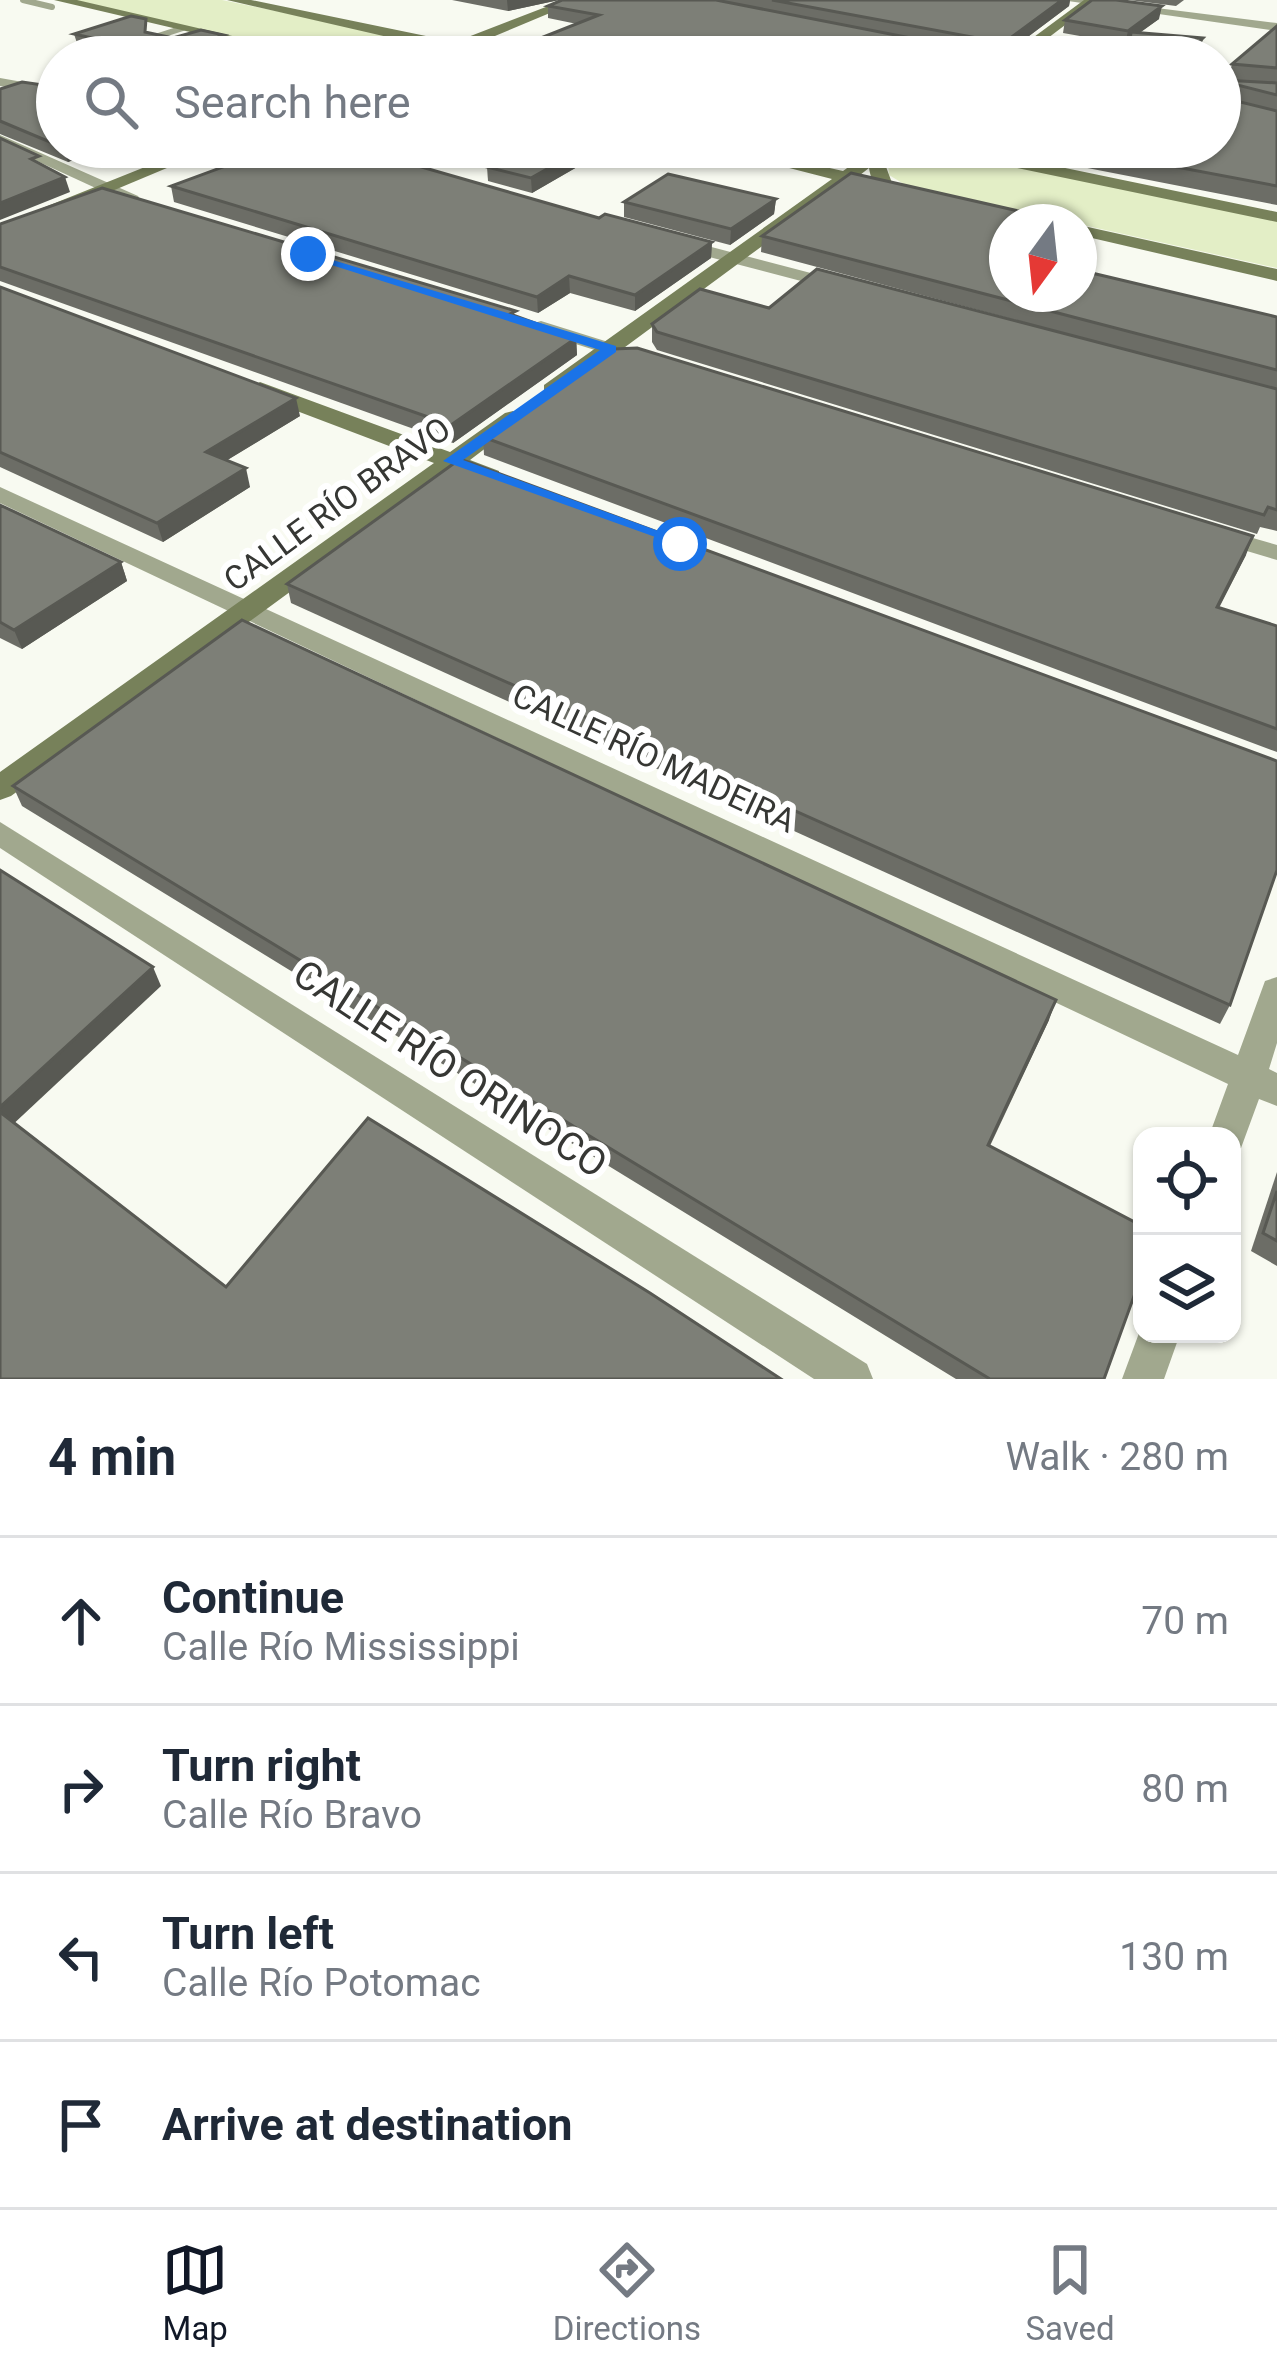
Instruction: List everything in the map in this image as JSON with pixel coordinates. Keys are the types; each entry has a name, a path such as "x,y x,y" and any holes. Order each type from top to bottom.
{"street":[{"path":"233,0 408,36"},
{"path":"491,36 575,0"},
{"path":"1067,0 1277,28"},
{"path":"1043,36 1090,2"},
{"path":"56,3 222,36"},
{"path":"0,82 36,88"},
{"path":"0,139 36,157"},
{"path":"59,168 104,190 160,207"},
{"path":"0,232 158,168"},
{"path":"808,168 911,192"},
{"name":"CALLE RÍO BRAVO","path":"0,788 856,168"},
{"path":"877,168 889,187"},
{"path":"1043,168 1277,217"},
{"path":"1097,234 1277,274"},
{"path":"654,237 863,292"},
{"path":"529,323 647,360"},
{"path":"240,381 511,483"},
{"name":"CALLE RÍO MADEIRA","path":"0,494 1263,1083"},
{"path":"1189,526 1277,553"},
{"name":"CALLE RÍO ORINOCO","path":"0,833 852,1379"},
{"path":"1234,1127 1263,1083 1277,991"},
{"path":"1143,1379 1156,1343"}],"lane":[{"path":"23,0 56,3"},
{"path":"158,36 183,28"},
{"path":"201,36 209,33"}],"green space":[{"path":"74,0 222,0 398,36 232,36"},
{"path":"888,168 1030,168 1277,220 1277,268 1097,228 1097,204 989,204 907,186 889,175"}],"building":[{"path":"562,0 716,0 900,36 546,36 599,15 548,6"},
{"path":"772,0 1062,0 1013,36 967,36"},
{"path":"1092,0 1162,6 1128,31 1065,20"},
{"path":"131,16 146,19 145,32 164,36 83,36 74,34"},
{"path":"1277,26 1277,68 1241,65 1241,56"},
{"path":"201,30 221,36 180,36"},
{"path":"1131,32 1179,36 1131,36"},
{"path":"1241,81 1277,83 1277,95 1241,86"},
{"path":"22,82 36,84 36,136 0,121 0,89"},
{"path":"1241,102 1277,111 1277,186 1182,168 1241,168"},
{"path":"0,138 36,155 31,159 36,168 65,177 0,203"},
{"path":"220,168 425,168 599,218 605,214 712,242 635,295 569,276 537,297 171,186"},
{"path":"491,168 549,168 531,178"},
{"path":"851,173 989,204 989,295 762,236"},
{"path":"668,174 776,199 731,229 624,202"},
{"path":"102,188 516,311 510,314 576,338 451,425 0,267 0,224"},
{"path":"817,269 1277,389 1277,510 1268,507 1264,515 657,332 652,324 700,289 769,308"},
{"path":"1097,274 1277,317 1277,370 1054,312 1097,312"},
{"path":"0,287 296,398 206,452 246,468 157,523 0,452"},
{"path":"637,348 1253,536 1217,607 1277,626 1277,729 483,437 583,365 584,369 614,349"},
{"path":"460,459 1277,761 1277,870 1230,1005 287,584"},
{"path":"0,505 121,562 14,630 0,622"},
{"path":"242,620 1056,1000 988,1145 1133,1221 1133,1299 1104,1379 990,1379 13,786"},
{"path":"0,870 153,967 0,1107"},
{"path":"0,1112 226,1287 368,1118 781,1379 0,1379"},
{"path":"1277,1191 1277,1241 1263,1233"}],"route":[{"path":"308,254 611,349 451,461 680,544"}]}
